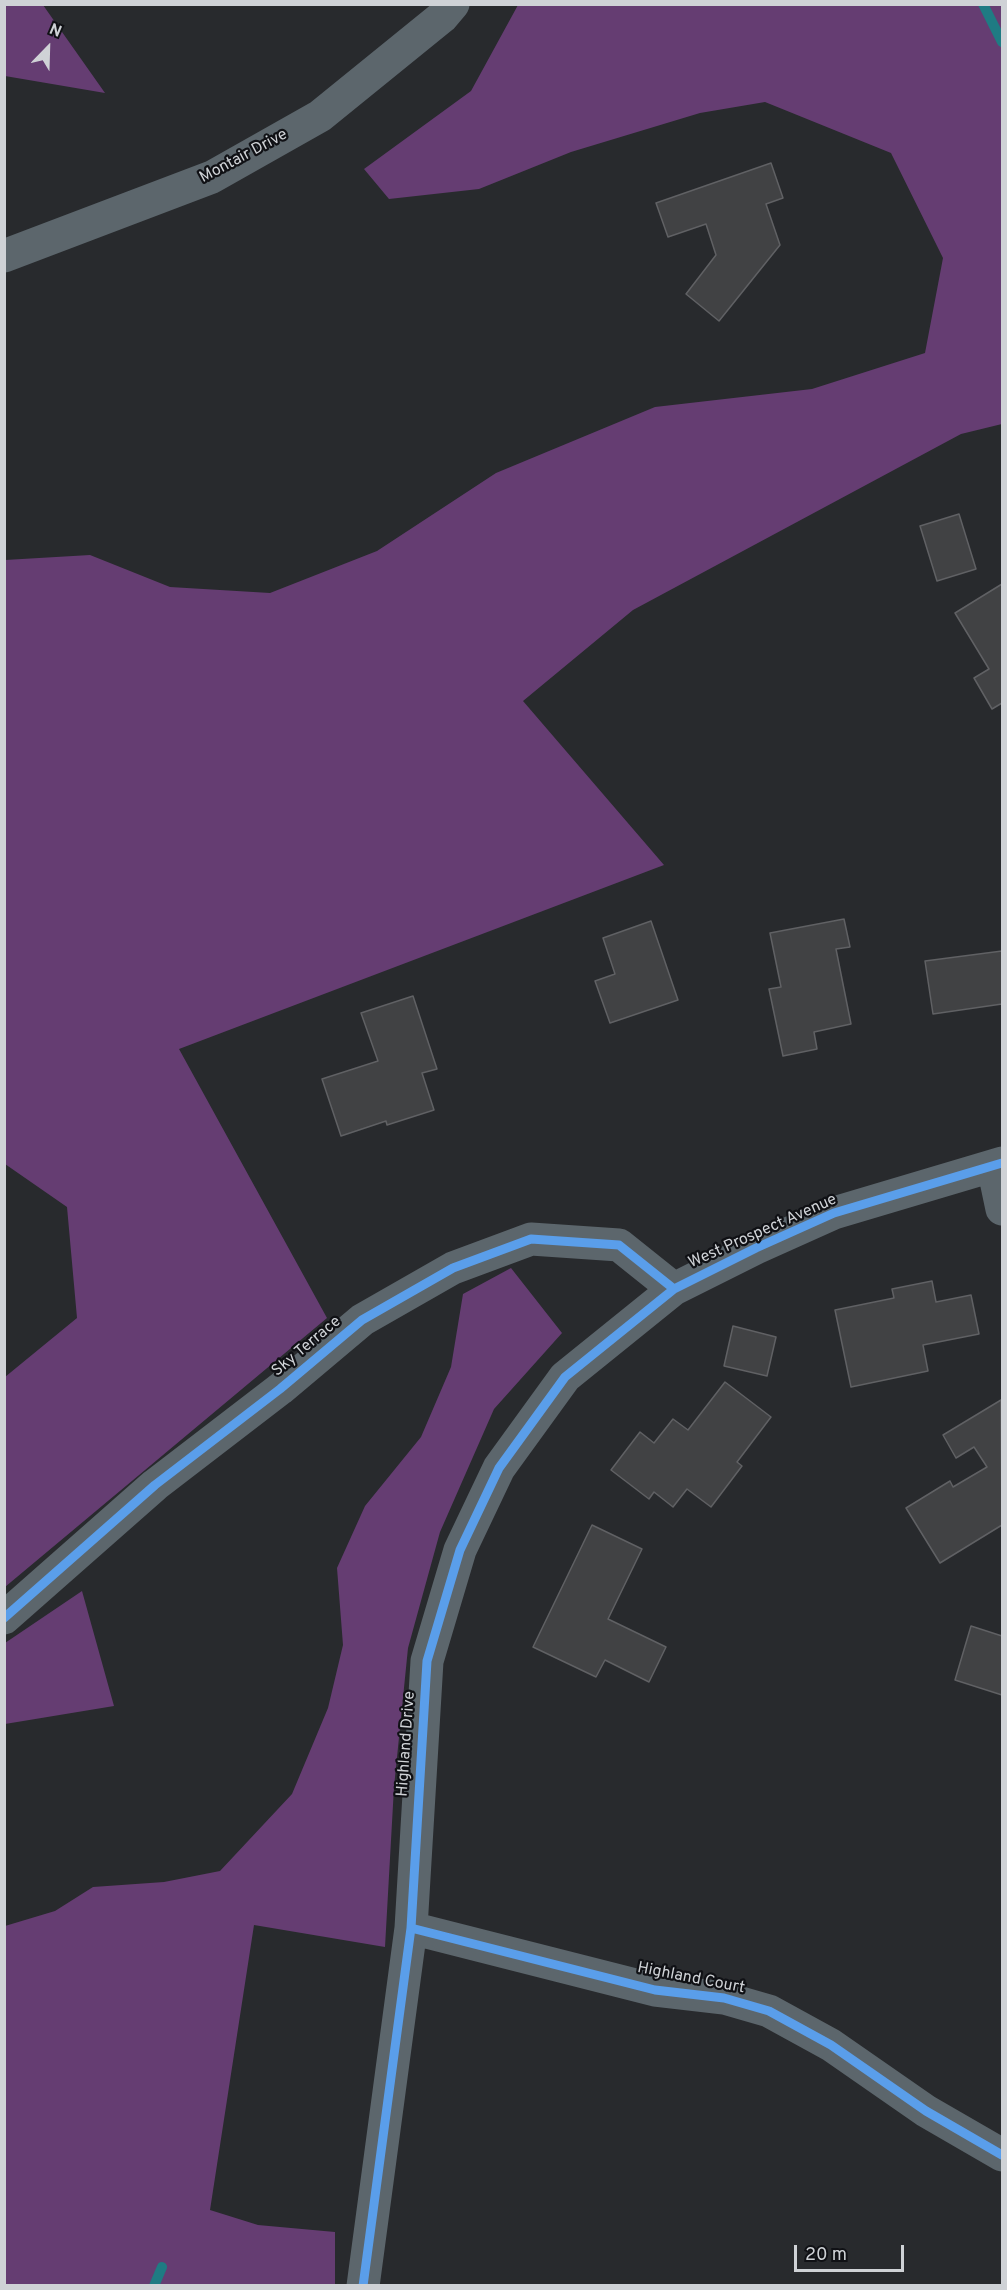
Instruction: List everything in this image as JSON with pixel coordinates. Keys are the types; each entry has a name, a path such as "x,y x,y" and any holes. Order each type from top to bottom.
{"street":[{"name":"Montair Drive","path":"4,256 212,177 320,116 442,17 453,4"},
{"path":"998,1165 1002,1209"},
{"name":"West Prospect Avenue","path":"675,1289 756,1248 834,1213 998,1165"},
{"name":"Sky Terrace","path":"4,1618 155,1485 280,1389 362,1320 453,1268 531,1239 619,1245 675,1289"},
{"name":"Highland Drive","path":"363,2286 411,1928 428,1661 460,1550 499,1468 565,1377 675,1289"},
{"name":"Highland Court","path":"411,1928 655,1990 723,1998 769,2011 831,2045 927,2111 1002,2155"}],"shaded area":[{"path":"4,5 43,5 105,93 5,76"},
{"path":"518,5 1001,5 1002,424 961,434 633,610 523,701 664,865 179,1049 327,1318 5,1587 5,1377 77,1318 67,1207 5,1164 5,560 90,555 170,587 270,593 377,551 496,473 655,407 812,389 925,353 943,258 891,153 765,102 700,113 571,152 479,189 389,199 364,169 471,91"},
{"path":"511,1268 562,1333 494,1409 440,1532 408,1648 394,1787 385,1947 254,1925 210,2210 258,2225 335,2232 335,2285 5,2285 5,1926 55,1911 93,1887 164,1882 220,1871 292,1794 328,1708 343,1645 337,1568 365,1506 421,1437 451,1367 463,1294"},
{"path":"82,1591 114,1706 5,1724 5,1643"}],"building":[{"path":"771,163 783,198 766,204 780,245 719,321 686,294 716,255 706,224 668,237 656,203"},
{"path":"959,514 976,569 937,581 920,526"},
{"path":"1002,584 1002,703 992,709 974,678 989,669 955,613"},
{"path":"844,919 850,947 836,949 851,1024 814,1032 817,1049 783,1056 769,989 781,987 770,933"},
{"path":"651,921 678,1000 610,1023 595,981 615,974 603,938"},
{"path":"1002,951 1002,1004 933,1014 925,961"},
{"path":"413,996 437,1069 422,1073 434,1110 387,1125 386,1121 341,1136 322,1079 378,1061 361,1013"},
{"path":"932,1281 936,1302 971,1295 979,1334 923,1345 928,1371 851,1387 835,1310 894,1298 892,1289"},
{"path":"733,1326 776,1337 767,1376 724,1366"},
{"path":"725,1382 771,1417 737,1462 742,1466 711,1507 687,1489 673,1507 654,1492 649,1499 611,1470 640,1432 654,1443 673,1419 688,1430"},
{"path":"1001,1400 1002,1525 940,1563 906,1508 950,1481 953,1487 987,1467 974,1447 956,1458 943,1435"},
{"path":"592,1525 642,1549 608,1619 666,1647 649,1682 605,1660 596,1677 533,1647"},
{"path":"971,1626 1002,1636 1002,1695 955,1680"}],"waterway":[{"path":"983,4 1002,42"},
{"path":"154,2286 162,2267"}],"cycle path":[{"path":"363,2286 411,1928 427,1661 460,1550 499,1468 565,1377 674,1289 756,1248 834,1213 1002,1163"},
{"path":"4,1618 155,1485 280,1389 362,1320 453,1268 531,1239 619,1245 674,1289"},
{"path":"411,1928 655,1990 724,1998 769,2011 831,2045 926,2111 1002,2155"}]}
